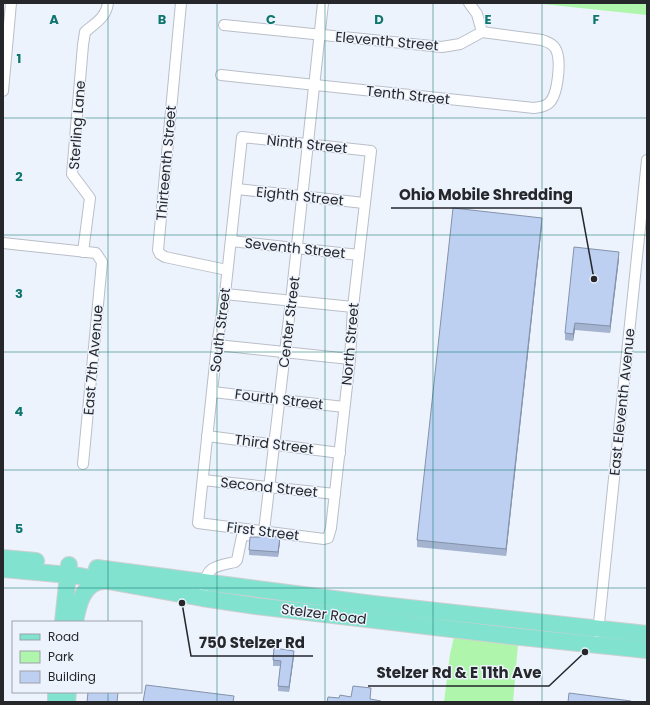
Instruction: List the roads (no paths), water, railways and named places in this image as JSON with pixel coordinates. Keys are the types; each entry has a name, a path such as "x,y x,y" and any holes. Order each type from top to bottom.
{"main road":[{"name":"Stelzer Road","path":"3,558 74,571 108,581 202,598 396,623 647,650"},
{"name":"Stelzer Road","path":"3,569 74,571 204,582 373,604 647,634"},
{"path":"63,621 74,571"},
{"path":"74,571 75,621"},
{"path":"75,621 79,602 88,588 96,582 108,581"}],"street":[{"path":"3,91 12,3"},
{"name":"Sterling Lane","path":"83,252 90,198 72,174 83,45 85,32 104,15 107,11 108,3"},
{"name":"Thirteenth Street","path":"181,3 158,250 160,254 165,256 227,270"},
{"name":"Center Street","path":"264,532 297,249 313,85 323,3"},
{"path":"470,3 477,14 482,32"},
{"name":"Eleventh Street","path":"224,25 442,47 460,44 482,32"},
{"name":"Tenth Street","path":"221,75 534,108 542,107 550,103 556,89 559,60 556,49 550,43 542,40 482,32"},
{"name":"South Street","path":"198,523 217,345 225,294 242,137"},
{"name":"Ninth Street","path":"242,137 371,151"},
{"name":"North Street","path":"328,538 331,528 340,453 350,359 353,307 371,151"},
{"name":"East Eleventh Avenue","path":"597,645 647,160"},
{"name":"Eighth Street","path":"237,189 364,203"},
{"name":"Seventh Street","path":"231,241 359,255"},
{"path":"3,243 83,252"},
{"name":"East 7th Avenue","path":"83,252 96,253 102,262 83,464"},
{"path":"225,294 353,307"},
{"path":"217,345 350,359"},
{"name":"Fourth Street","path":"213,392 344,406"},
{"name":"Third Street","path":"208,436 340,453"},
{"name":"Second Street","path":"203,480 335,494"},
{"name":"First Street","path":"198,523 324,539 328,538"},
{"path":"202,598 205,578 209,572 215,567 235,562 237,560 242,536 261,536 264,532"}],"place":[{"name":"Ohio Mobile Shredding","path":"594,279"},
{"name":"750 Stelzer Rd","path":"182,603"},
{"name":"Stelzer Rd & E 11th Ave","path":"585,652"}]}
